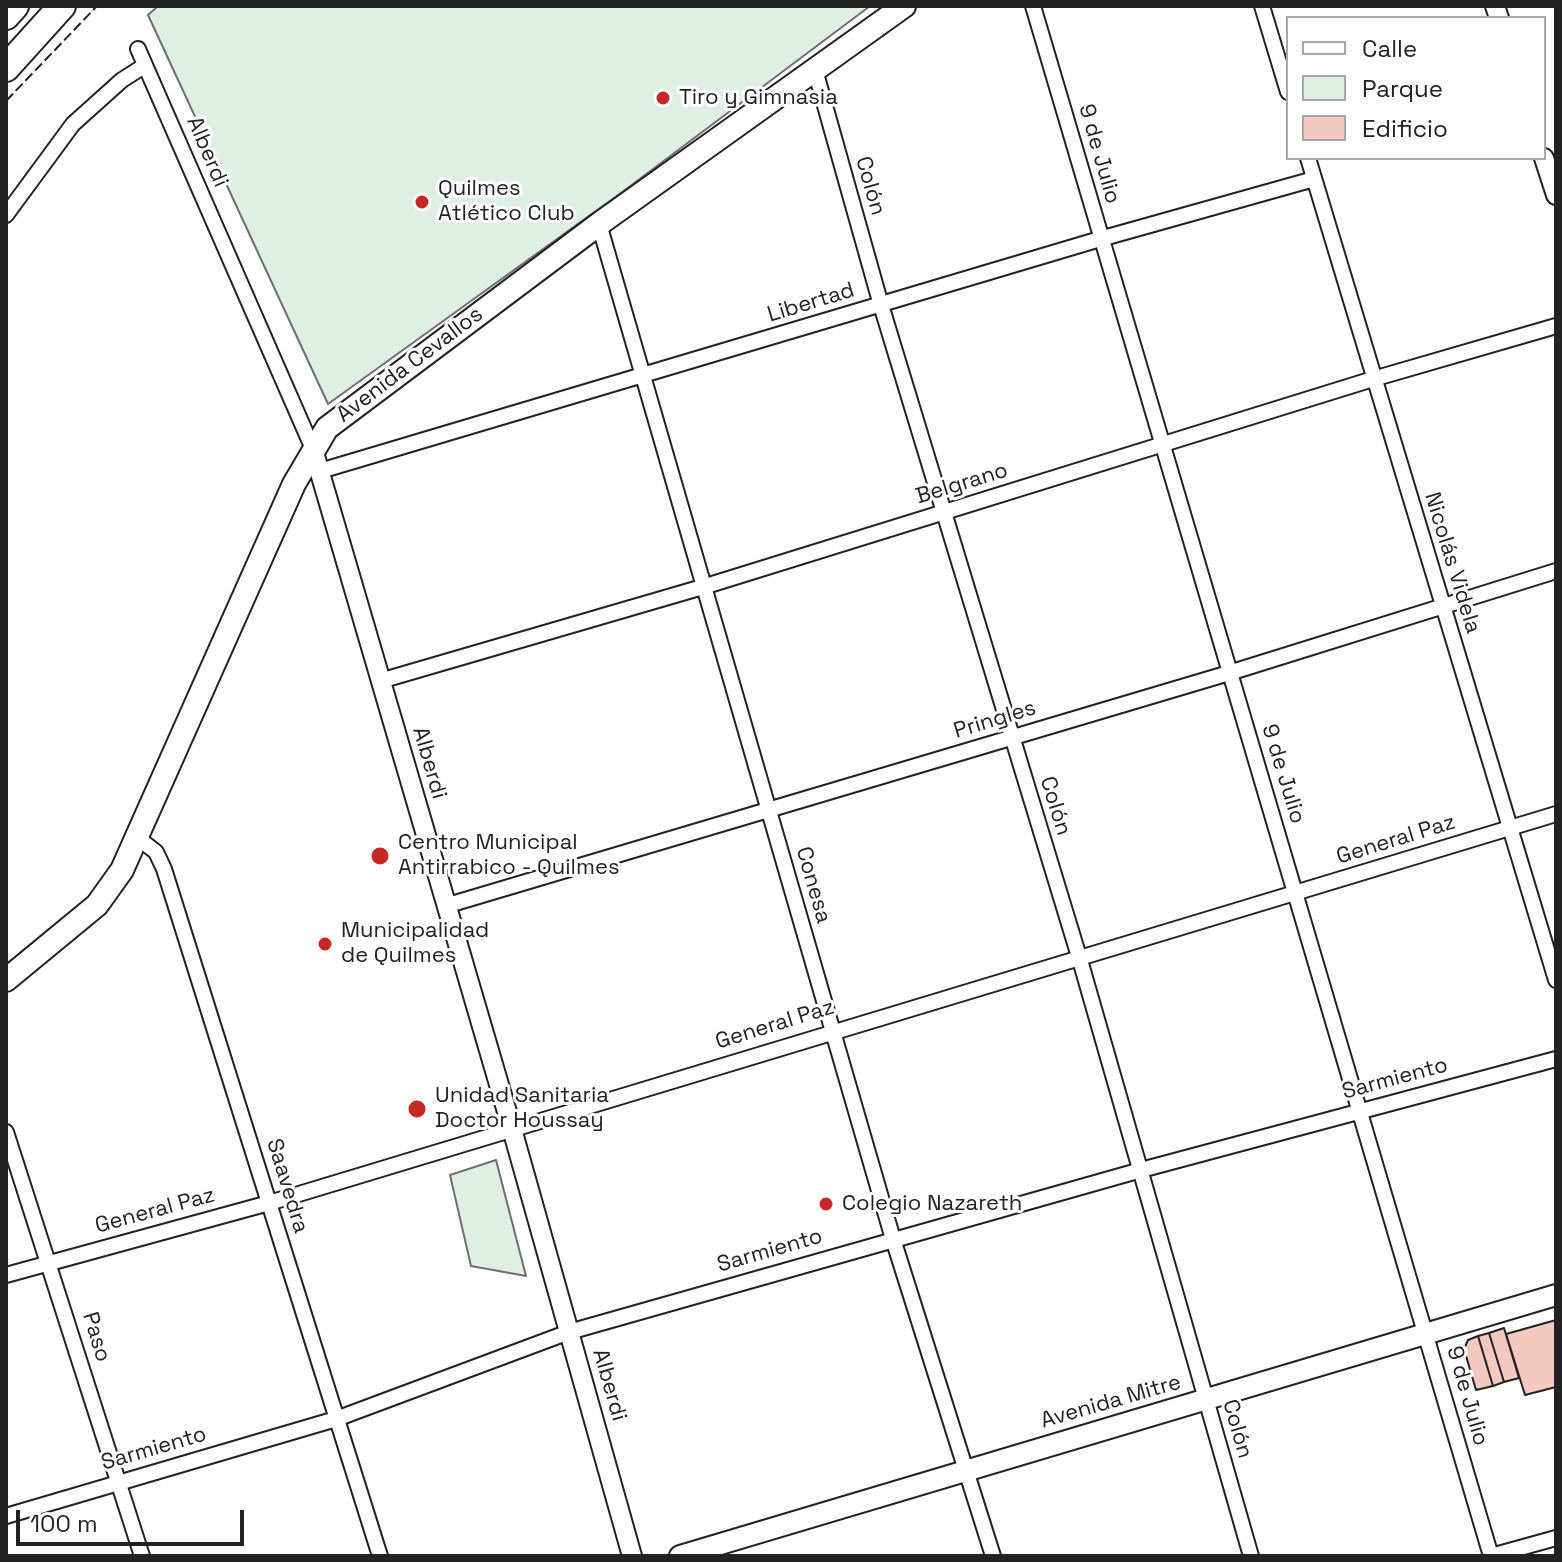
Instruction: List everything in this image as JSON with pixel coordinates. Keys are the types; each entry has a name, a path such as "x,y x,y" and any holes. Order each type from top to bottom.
{"highway":[{"path":"6,16 15,6"},
{"path":"6,68 62,6"}],"main road":[{"name":"Avenida Cevallos","path":"6,980 97,905 117,879 294,484 313,449 336,419 599,224 904,6"},
{"name":"Avenida Mitre","path":"680,1556 1556,1295"}],"street":[{"name":"9 de Julio","path":"1033,6 1491,1556"},
{"path":"1262,6 1286,85"},
{"name":"Alberdi","path":"138,49 313,449 512,1129 632,1556"},
{"path":"6,215 73,124 122,80 144,66"},
{"name":"Colón","path":"815,70 881,305 1080,960 1251,1556"},
{"name":"Nicolás Videla","path":"1309,160 1556,980"},
{"path":"1545,160 1556,195"},
{"name":"Libertad","path":"320,471 1100,239 1314,179"},
{"name":"Conesa","path":"599,224 893,1239 993,1556"},
{"name":"Belgrano","path":"380,681 706,586 1373,379 1556,326"},
{"name":"Pringles","path":"445,906 1229,673 1556,571"},
{"name":"General Paz","path":"6,1275 269,1203 832,1030 1080,960 1556,814"},
{"name":"Saavedra","path":"138,838 156,852 164,869 380,1556"},
{"name":"Sarmiento","path":"6,1516 336,1419 569,1332 1141,1170 1556,1059"},
{"name":"Paso","path":"6,1132 142,1556"},
{"path":"1491,1556 1556,1538"}],"green space":[{"name":"Quilmes Atlético Club","path":"158,6 870,6 625,190 328,404 148,15"},
{"path":"496,1160 526,1276 471,1266 450,1175"}],"building":[{"path":"1556,1320 1556,1387 1525,1395 1506,1334"},
{"path":"1504,1328 1519,1378 1504,1382 1489,1333"},
{"path":"1489,1333 1504,1382 1493,1386 1478,1336"},
{"path":"1478,1336 1493,1386 1476,1390 1464,1349 1468,1340"}],"fence":[{"path":"6,101 97,6"}],"place":[{"name":"Tiro y Gimnasia","path":"663,98"},
{"name":"Quilmes Atlético Club","path":"422,202"},
{"name":"Centro Municipal Antirrabico - Quilmes","path":"380,856"},
{"name":"Municipalidad de Quilmes","path":"325,944"},
{"name":"Unidad Sanitaria Doctor Houssay","path":"417,1109"},
{"name":"Colegio Nazareth","path":"826,1204"}]}
